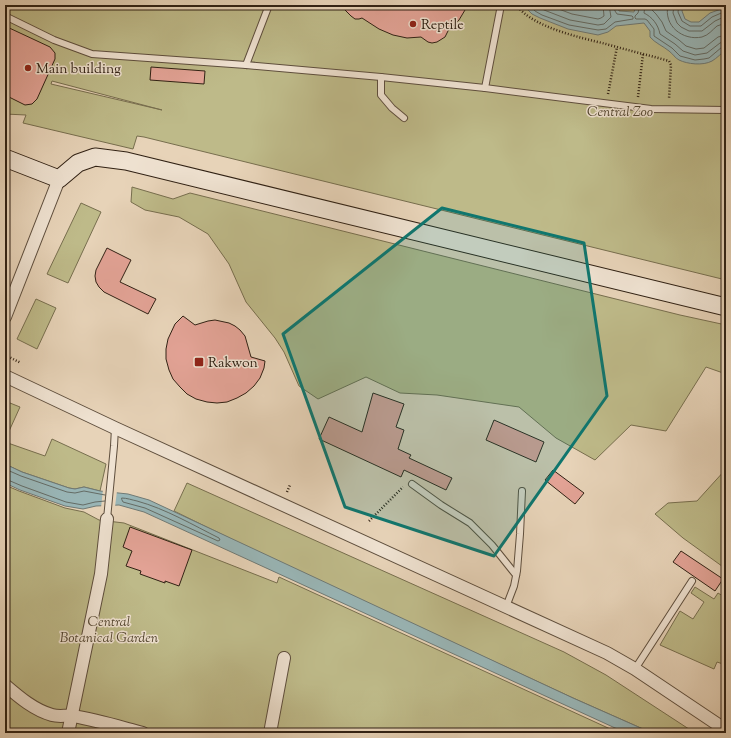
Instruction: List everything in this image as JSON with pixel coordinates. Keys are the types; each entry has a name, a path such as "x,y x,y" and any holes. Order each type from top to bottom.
{"street":[{"path":"5,158 59,179"},
{"path":"5,317 59,179 78,163 95,158 126,161 726,307"},
{"path":"5,376 115,428 607,653 635,669 726,730"},
{"path":"68,733 101,574 107,519"},
{"path":"270,733 284,658"},
{"path":"5,685 21,699 40,710 53,715 72,716 94,720 143,733"}],"lane":[{"path":"246,65 269,5"},
{"path":"485,88 501,5"},
{"path":"5,16 54,40 92,54 246,65 381,77 485,88 651,109 726,110"},
{"path":"381,77 381,95 392,108 404,118"},
{"path":"107,519 115,428"},
{"path":"412,484 441,505 470,523 492,546 516,575"},
{"path":"506,607 514,586 516,575 522,491"},
{"path":"635,669 692,581"}],"path":[{"path":"516,5 519,9 540,23 564,33 669,61 671,65 668,109"},
{"path":"607,103 617,47"},
{"path":"637,107 643,54"},
{"path":"5,356 21,363"},
{"path":"369,520 408,482 412,484"}],"highlighted area":[{"path":"442,208 584,243 607,396 494,556 345,507 283,334"}],"green space":[{"name":"Central Zoo","path":"5,5 726,5 726,280 144,137 137,136 133,149 23,123 26,115 5,114","holes":["52,81 162,110 51,84"]},
{"path":"132,187 173,199 190,193 680,315 726,325 726,374 706,367 666,431 631,425 595,460 556,438 519,407 437,395 400,393 366,377 318,399 299,386 284,352 275,338 246,302 229,264 208,234 179,217 145,210 131,202"},
{"path":"81,203 101,212 68,283 47,274"},
{"path":"36,299 56,308 37,349 17,339"},
{"path":"5,401 20,407 5,440"},
{"path":"52,439 106,464 100,491 84,487 75,489 69,488 22,472 5,464 5,442 45,456"},
{"path":"726,469 726,569 683,538 655,514 668,503 697,501"},
{"path":"187,483 564,652 606,675 695,733 652,733 266,556 174,511"},
{"name":"Central Botanical Garden","path":"5,485 65,508 84,512 99,520 124,523 277,583 279,577 619,733 5,733"},
{"path":"695,587 714,599 718,593 726,598 726,665 717,662 714,669 660,645 680,611 693,619 704,602 691,593"}],"water":[{"path":"523,5 618,5 619,11 634,12 636,5 683,5 682,11 685,19 691,22 699,22 710,13 724,8 726,5 726,49 708,63 686,63 678,59 652,39 650,37 650,31 644,23 616,26 608,32 598,35 568,29 540,18 532,14"},
{"path":"5,464 22,472 69,488 75,489 84,487 100,491 128,494 149,500 573,698 652,733 626,733 144,512 119,505 96,506 83,509 65,506 20,490 5,483"}],"pier":[{"path":"103,489 117,491 115,507 101,508"}],"building":[{"name":"Reptile","path":"340,5 468,5 459,20 449,29 445,37 432,43 421,37 407,38 393,35 379,29 362,18 355,19"},
{"name":"Main building","path":"5,26 50,47 55,53 55,59 37,99 32,104 25,105 5,95"},
{"path":"151,67 205,71 204,84 150,80"},
{"path":"107,248 131,260 120,282 156,299 148,314 104,292 99,287 96,282 96,270"},
{"path":"183,316 195,325 215,320 229,323 240,330 245,336 251,357 265,361 260,378 254,386 246,393 227,402 207,402 196,399 187,394 173,379 166,359 168,339 175,324"},
{"path":"373,393 404,404 396,427 404,430 398,449 411,455 409,458 452,478 446,490 404,470 401,477 319,439 329,417 362,432"},
{"path":"494,420 544,442 536,462 486,440"},
{"path":"553,470 584,493 575,504 545,480"},
{"path":"130,527 192,550 179,586 165,581 165,583 140,574 141,571 126,566 132,551 123,547"},
{"path":"681,551 723,579 715,591 673,562"}],"place":[{"name":"Reptile","path":"413,24"},
{"name":"Main building","path":"28,68"},
{"name":"Rakwon","path":"199,362"}]}
